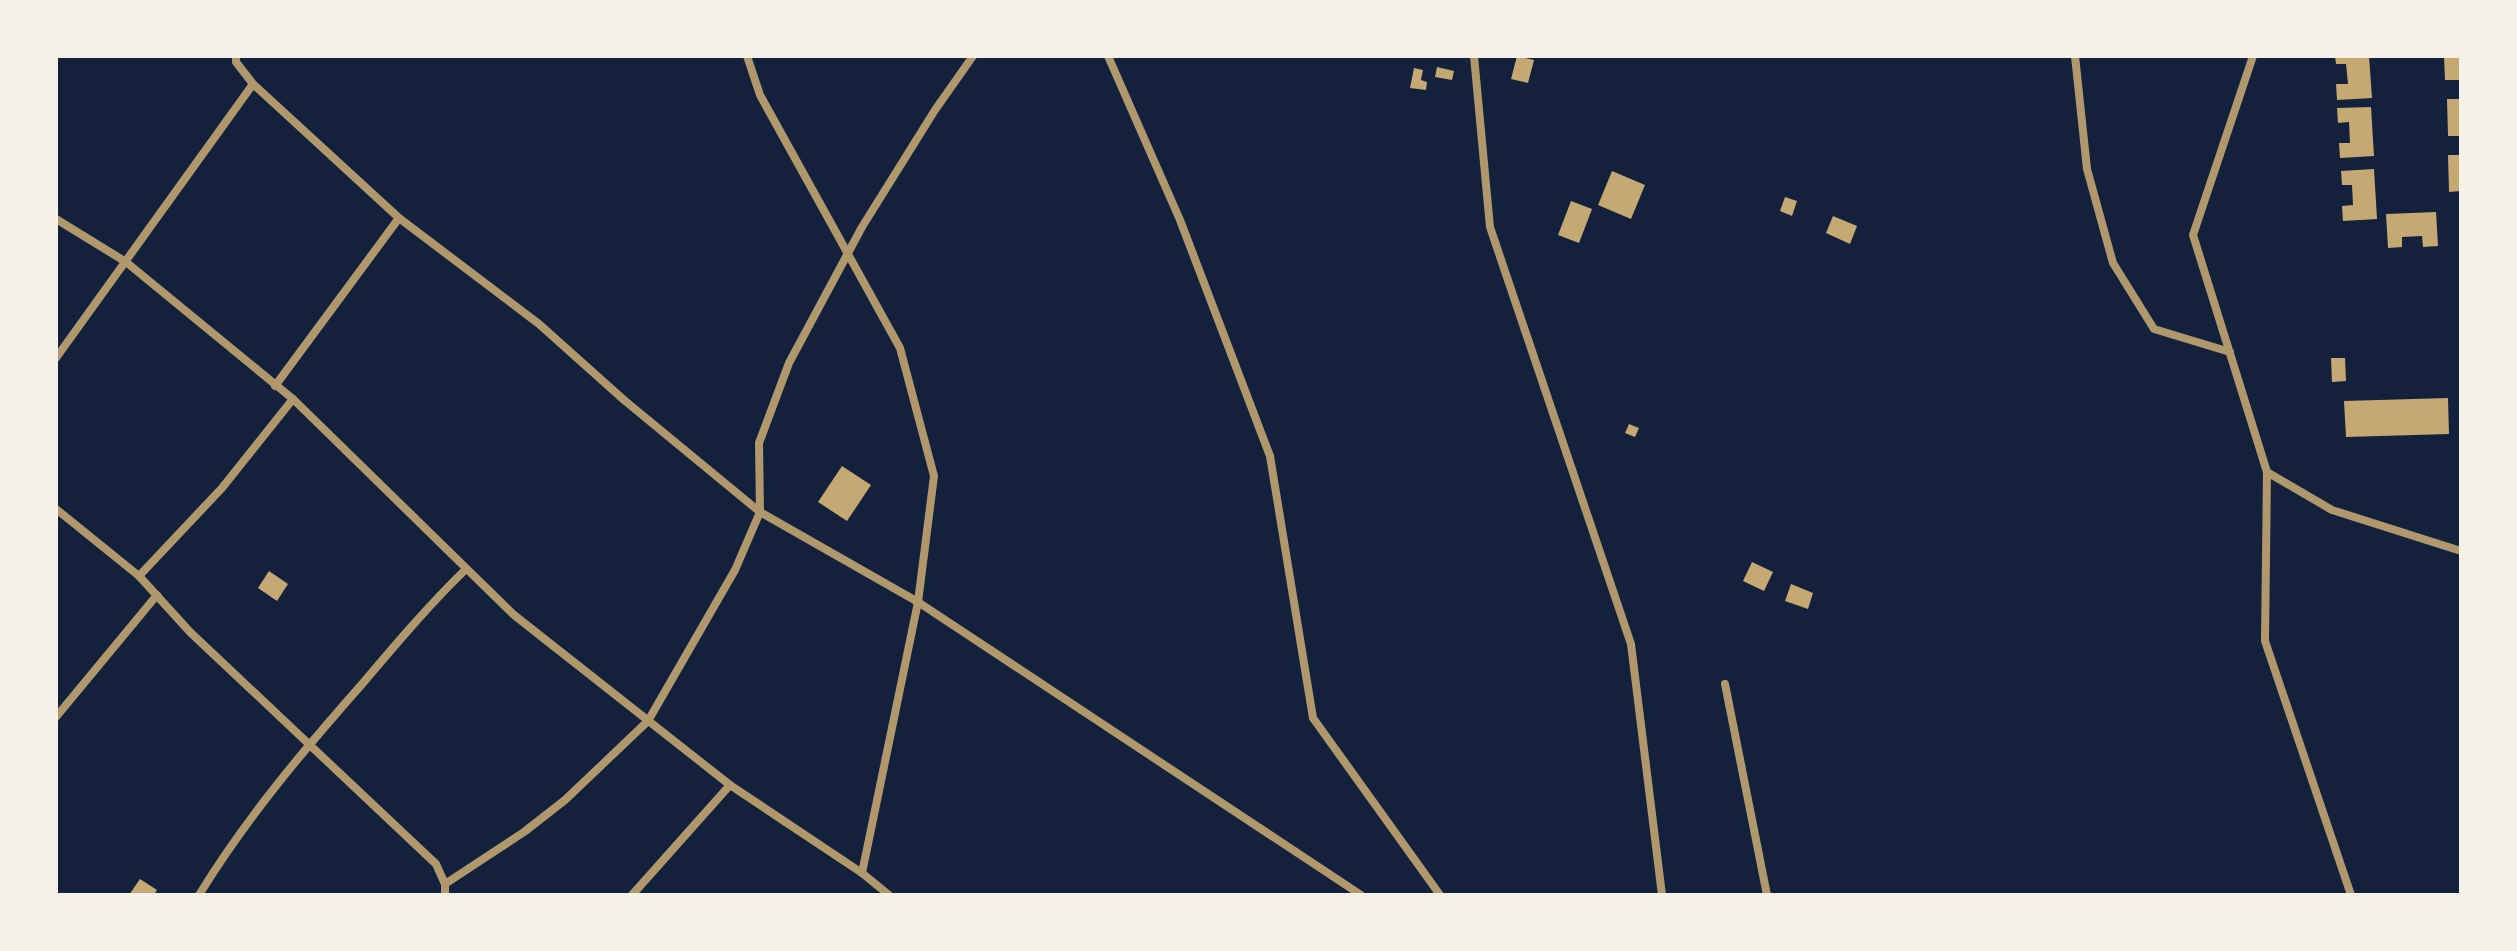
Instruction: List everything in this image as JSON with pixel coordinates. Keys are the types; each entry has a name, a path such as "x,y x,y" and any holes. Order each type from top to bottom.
{"street":[{"path":"236,56 236,62 253,84 399,218 539,324 624,400 760,512 918,602 1361,895"},
{"path":"747,56 760,95 900,348 934,476 918,602 862,873"},
{"path":"445,884 524,832 565,800 648,721 735,570 760,512 759,443 789,363 848,251 935,110 973,56"},
{"path":"1108,56 1180,220 1270,456 1313,718 1440,895"},
{"path":"1474,56 1490,227 1631,644 1662,895"},
{"path":"2075,56 2087,169 2113,263 2154,329 2230,352"},
{"path":"2253,56 2193,235 2267,472 2265,641 2351,895"},
{"path":"56,358 253,84"},
{"path":"275,386 399,218"},
{"path":"56,219 126,262 293,399 514,615 730,785 862,873 889,895"},
{"path":"139,576 222,488 293,399"},
{"path":"2267,472 2332,510 2461,551"},
{"path":"56,509 139,576 190,632 436,864 445,884 445,895"},
{"path":"199,895 233,840 310,743 439,595 465,570"},
{"path":"56,717 157,595"},
{"path":"1725,684 1767,895"},
{"path":"632,895 730,785"}],"building":[{"path":"1517,56 1534,60 1528,83 1511,79"},
{"path":"2335,56 2369,56 2372,98 2337,100 2336,84 2348,84 2346,64 2336,64"},
{"path":"2444,56 2461,56 2461,80 2445,80"},
{"path":"1437,67 1454,71 1452,80 1435,77"},
{"path":"1414,68 1423,70 1421,80 1427,82 1426,90 1410,88"},
{"path":"2447,99 2461,99 2461,136 2448,136"},
{"path":"2371,107 2374,156 2340,158 2339,143 2350,143 2349,122 2338,123 2337,108"},
{"path":"2448,155 2461,155 2461,191 2449,192"},
{"path":"2374,169 2377,219 2343,221 2342,206 2353,205 2352,185 2342,185 2341,171"},
{"path":"1612,171 1645,185 1631,219 1598,205"},
{"path":"1785,197 1797,201 1792,216 1780,211"},
{"path":"1571,201 1592,209 1579,243 1558,235"},
{"path":"2436,212 2438,246 2423,247 2422,236 2402,237 2402,247 2388,248 2386,214"},
{"path":"1833,216 1857,226 1850,244 1826,233"},
{"path":"2331,358 2345,358 2346,381 2332,382"},
{"path":"2448,398 2449,434 2346,437 2344,401"},
{"path":"1629,424 1639,428 1635,437 1625,433"},
{"path":"842,466 871,485 847,521 818,502"},
{"path":"1752,562 1773,572 1764,591 1743,581"},
{"path":"269,571 288,584 277,601 258,588"},
{"path":"1791,584 1813,593 1808,609 1785,601"},
{"path":"140,879 157,890 154,895 129,895"}]}
